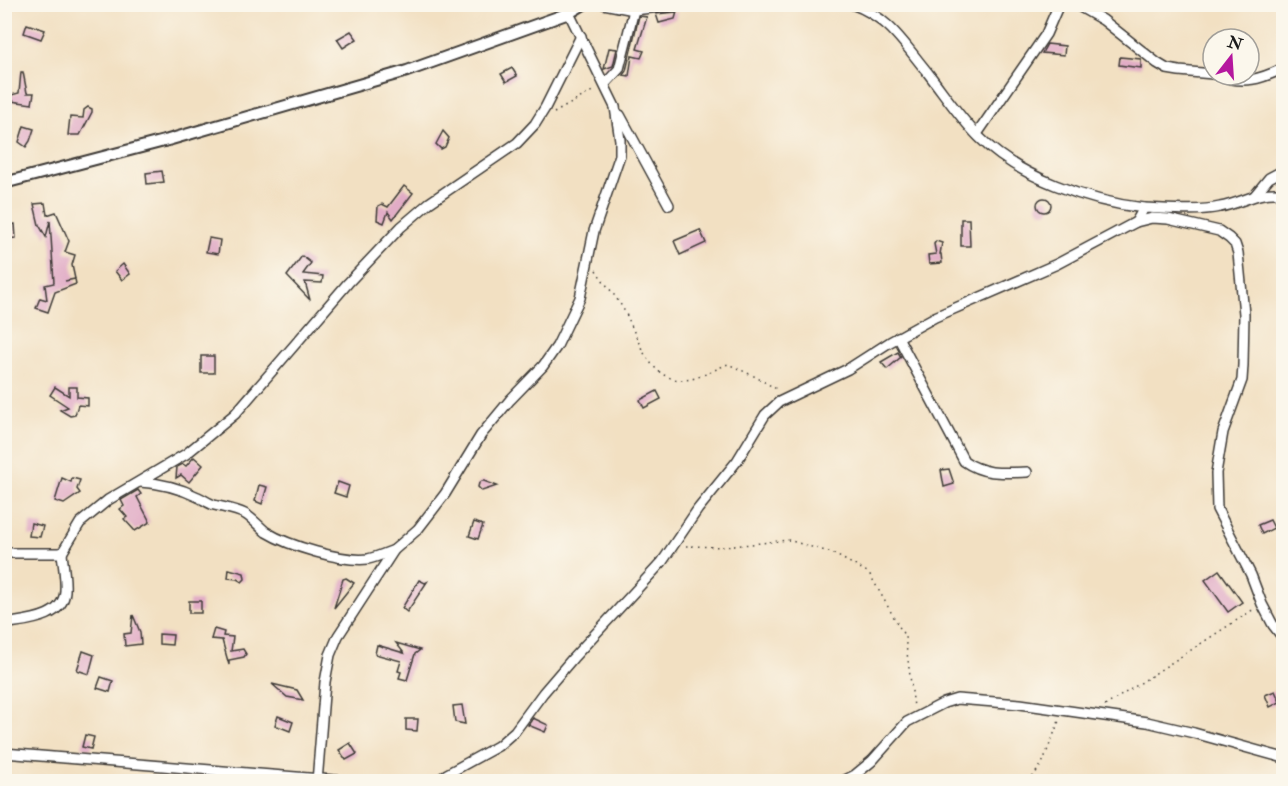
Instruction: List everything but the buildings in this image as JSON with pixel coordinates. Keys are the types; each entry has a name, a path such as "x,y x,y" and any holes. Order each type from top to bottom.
{"street":[{"path":"4,183 168,140 407,71 569,14 584,4"},
{"path":"604,4 634,10 686,4"},
{"path":"852,4 865,9 891,27 977,134 1013,164 1069,190 1118,205 1175,210 1222,207 1265,192 1284,194"},
{"path":"977,134 1046,33 1059,4"},
{"path":"1075,4 1103,20 1167,69 1201,73"},
{"path":"605,84 619,69 634,10"},
{"path":"569,14 615,107 669,205"},
{"path":"4,624 46,616 58,606 65,593 62,553 80,523 108,500 186,454 235,414 348,283 422,209 453,184 517,142 535,124 581,36"},
{"path":"1261,78 1284,68"},
{"path":"317,780 325,682 330,655 338,636 394,550 418,529 435,508 481,435 510,400 543,366 557,346 580,298 601,206 620,155 619,125 615,107"},
{"path":"1255,195 1269,178 1284,170"},
{"path":"1136,222 1144,208"},
{"path":"437,782 506,741 543,693 645,582 674,546 698,510 736,461 765,416 779,402 848,369 898,337 936,317 1057,264 1136,222 1152,218 1168,219 1219,231 1235,244 1244,314 1244,365 1242,380 1222,432 1216,473 1217,509 1251,575 1262,604 1273,625 1284,639"},
{"path":"898,337 964,460 981,470 996,473 1027,472"},
{"path":"140,482 151,482 196,496 213,505 236,510 247,515 266,531 325,555 346,559 369,559 394,550"},
{"path":"4,553 62,553"},
{"path":"841,782 855,775 872,761 907,722 957,699 1094,713 1194,733 1284,758"},
{"path":"4,753 358,782"},
{"path":"216,782 220,771"}],"path":[{"path":"555,112 605,84"},
{"path":"590,254 601,277 627,316 635,339 648,361 665,375 684,380 728,364 756,377 789,397"},
{"path":"674,546 724,547 788,540 832,553 869,573 905,637 915,717"},
{"path":"1094,713 1262,604"},
{"path":"1029,782 1042,764 1062,709"}]}
